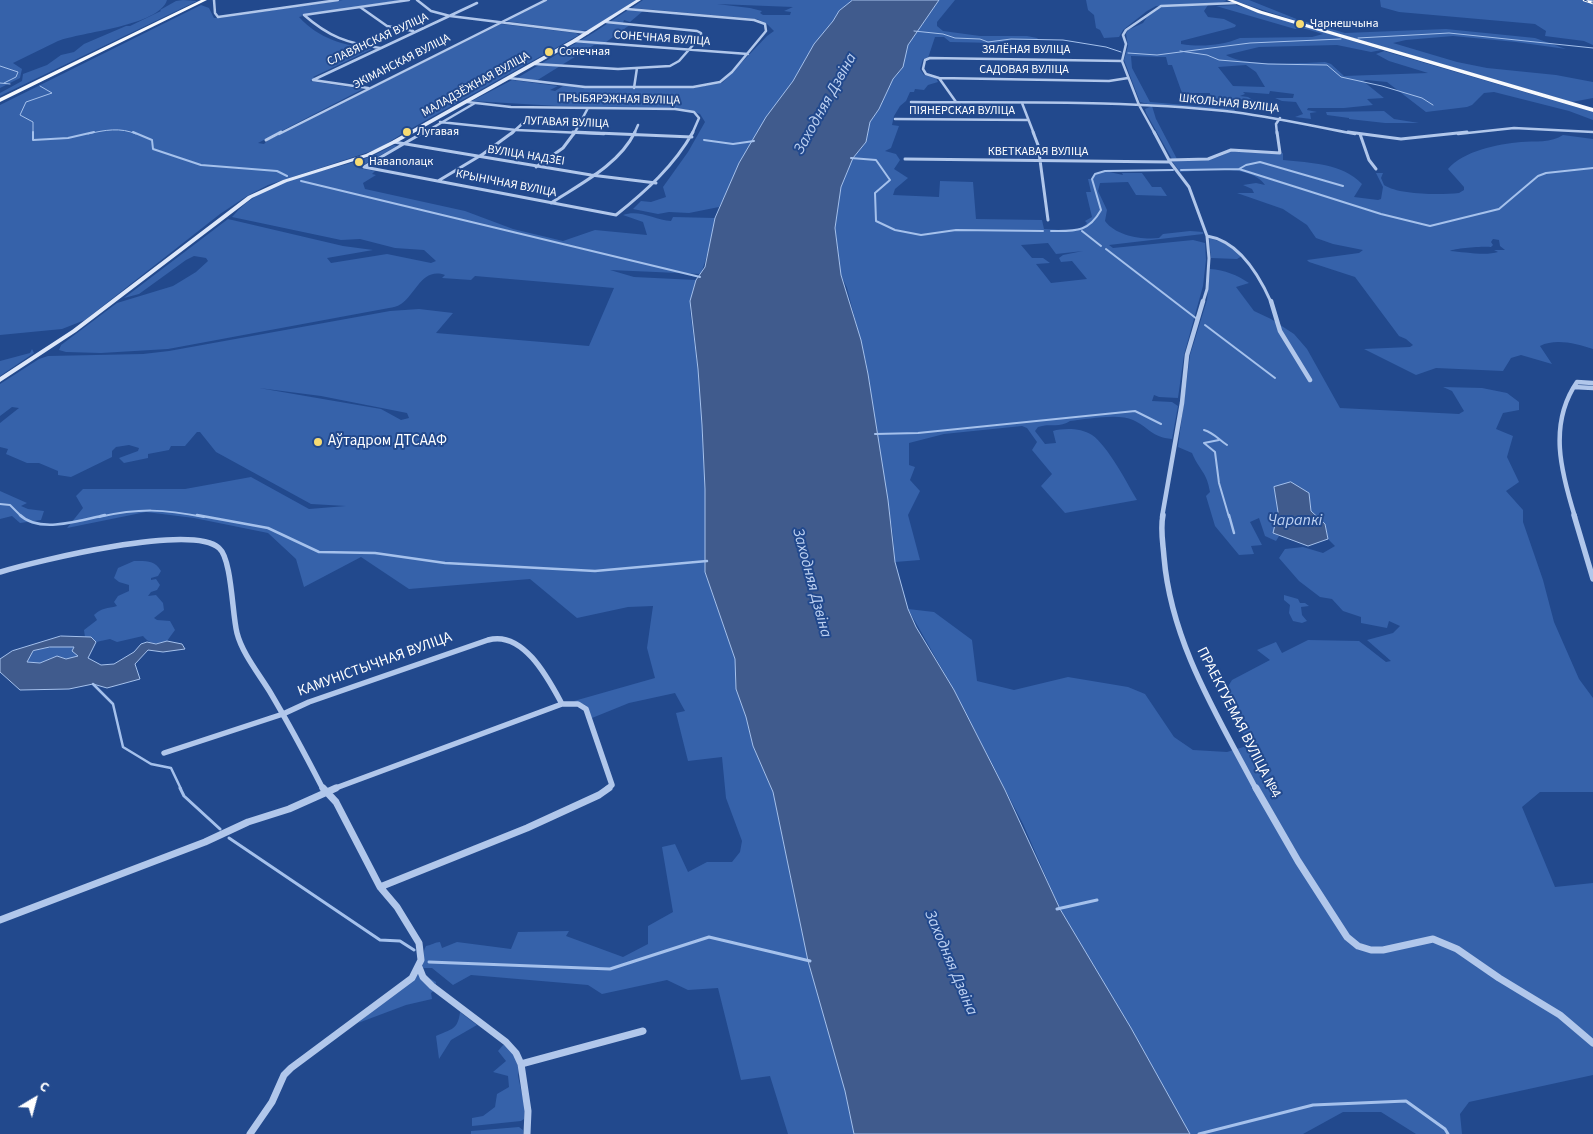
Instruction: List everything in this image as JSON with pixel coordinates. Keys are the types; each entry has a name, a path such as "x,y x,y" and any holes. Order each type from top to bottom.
{"main road":[{"path":"0,100 205,0"},
{"name":"МАЛАДЗЁЖНАЯ ВУЛІЦА","path":"0,380 82,326 239,203 272,186 368,155 394,142 535,64 639,0"},
{"path":"1229,0 1593,110"}],"street":[{"path":"214,0 215,13 218,17 338,0"},
{"path":"304,0 308,4"},
{"path":"380,48 339,40 323,32 304,15 409,0"},
{"path":"416,0 431,11 450,16 588,33"},
{"name":"ЭКІМАНСКАЯ ВУЛІЦА","path":"266,140 546,0"},
{"name":"СЛАВЯНСКАЯ ВУЛІЦА","path":"369,88 313,80 477,3"},
{"name":"ПРАЕКТУЕМАЯ ВУЛІЦА №4","path":"1236,3 1158,7 1126,30 1122,38 1126,44 1122,61 1139,105 1170,161 1189,186 1207,236 1209,258 1207,290 1186,355 1182,403 1161,525 1166,582 1176,624 1196,674 1261,798 1298,861 1347,937 1358,946 1371,950 1383,950 1433,939 1457,949 1499,978 1560,1015 1593,1044"},
{"path":"360,7 387,26 414,31"},
{"path":"509,78 585,87 693,87 720,82 732,72 766,31 763,23 749,19 627,8"},
{"path":"535,64 584,68 670,66 679,61 701,36 701,33 679,29 606,22"},
{"name":"СОНЕЧНАЯ ВУЛІЦА","path":"574,41 748,54"},
{"name":"ЗЯЛЁНАЯ ВУЛІЦА","path":"939,78 926,74 923,68 925,60 930,58 1069,58 1122,61"},
{"path":"634,88 637,68"},
{"path":"939,78 942,87 952,93 956,102"},
{"name":"САДОВАЯ ВУЛІЦА","path":"939,78 1027,78 1109,81 1131,85"},
{"name":"САДОВАЯ ВУЛІЦА","path":"1109,81 1128,78"},
{"name":"ПРЫБЯРЭЖНАЯ ВУЛІЦА","path":"467,102 511,107 684,110 694,112 699,118 692,137 656,183 616,215"},
{"name":"ШКОЛЬНАЯ ВУЛІЦА","path":"911,102 1139,105 1223,111 1280,118 1360,134 1399,139 1508,128 1593,132"},
{"path":"403,144 475,103"},
{"path":"1022,103 1038,144 1048,220"},
{"path":"536,166 563,148 575,132 588,108"},
{"name":"КВЕТКАВАЯ ВУЛІЦА","path":"906,159 1170,161 1208,159 1236,149 1280,153 1276,124 1280,118"},
{"name":"ПІЯНЕРСКАЯ ВУЛІЦА","path":"895,120 1028,120"},
{"name":"ЛУГАВАЯ ВУЛІЦА","path":"440,122 516,130 692,137"},
{"path":"438,181 478,157 516,130 524,122"},
{"path":"551,202 618,155 635,134 638,125"},
{"path":"1360,134 1369,160 1376,169"},
{"name":"ВУЛІЦА НАДЗЕІ","path":"394,142 591,175 656,183"},
{"name":"КРЫНІЧНАЯ ВУЛІЦА","path":"403,144 364,167 616,215"},
{"path":"1207,236 1213,236 1226,242 1243,256 1274,309 1278,329 1292,352 1303,363 1310,380"},
{"path":"1575,385 1593,383"},
{"path":"1575,385 1593,388"},
{"path":"1575,385 1560,420 1559,452 1564,481 1593,579"},
{"path":"0,572 66,554 111,546 187,540 214,544 224,552 240,641 326,792 336,802 380,887 397,907 419,943 421,960 412,978 291,1068 284,1075 272,1102 250,1134"},
{"name":"КАМУНІСТЫЧНАЯ ВУЛІЦА","path":"164,753 283,714 309,702 494,638 509,640 525,653 548,678 562,704"},
{"path":"0,920 179,853 248,822 289,809 326,792 445,746 562,704 578,704 586,709 612,782 610,788 599,795 527,828 380,887"},
{"path":"419,967 423,977 432,986 506,1042 516,1053 521,1064 528,1111 527,1134"},
{"path":"521,1064 643,1031"}],"shaded area":[{"path":"0,0 167,0 161,9 150,16 118,27 58,41 13,63 22,69 20,78 0,88"},
{"path":"343,0 403,0 301,15 303,16 299,17 315,31 332,40 372,49 313,77 315,78 310,81 363,89 258,143 264,144 268,140 501,24 576,33 579,35 378,149 268,185 247,196 220,214 85,320 62,329 0,335 0,105 201,5 209,8 214,18 220,18"},
{"path":"548,0 636,0 589,30 580,31 505,21"},
{"path":"643,0 853,0 839,11 814,44 793,81 766,117 719,207 689,213 669,212 658,214 633,209 641,201 651,202 666,197 663,187 688,152 705,122 700,114 685,109 558,106 472,101 512,80 558,86 550,90 555,91 563,86 693,88 722,83 774,31 767,24 757,19 632,8","holes":["717,4 793,7 784,11 791,12 790,15 763,15 760,13 762,11 750,8"]},
{"path":"939,0 955,0 937,22 937,26 943,31 980,36 1027,36 1039,40 1012,40 996,43 950,42 944,37 935,37 928,58 923,59 920,69 924,75 936,78 938,82 928,85 924,90 915,89 914,92 910,92 906,101 900,106 894,116 892,125 899,126 891,148 885,151 896,154 900,160 894,169 908,178 895,189 893,195 939,197 940,181 973,182 976,219 1042,220 1044,229 1073,230 1079,229 1087,223 1085,221 1092,217 1086,192 1091,192 1088,179 1092,179 1095,174 1105,171 1123,175 1122,173 1142,173 1152,187 1161,187 1167,196 1136,195 1128,182 1100,183 1098,191 1107,210 1105,221 1110,226 1130,236 1145,238 1159,238 1163,234 1190,231 1203,232 1203,234 1109,245 1113,248 1193,240 1205,243 1206,260 1203,286 1184,355 1178,398 1154,395 1152,401 1172,402 1178,406 1172,439 1159,436 1133,420 1120,417 1070,421 1063,424 1038,427 1035,431 1045,444 1056,443 1053,431 1057,430 1078,430 1092,435 1111,456 1137,500 1065,513 1041,486 1052,474 1032,450 1037,442 1027,428 1022,426 944,434 909,443 909,465 915,467 910,480 920,491 908,515 920,560 895,562 893,535 866,362 847,288 841,275 835,228 841,187 853,158 866,142 870,122 879,109 893,79 901,70 908,45","holes":["1048,243 1056,254 1083,251 1063,255 1059,258 1061,262 1072,261 1087,279 1051,283 1036,264 1050,263 1043,258 1032,258 1021,245"]},
{"path":"1086,0 1227,1 1215,4 1156,6 1123,30 1119,37 1104,38 1100,30 1096,28 1094,15 1088,10"},
{"path":"1232,0 1249,0 1299,20 1345,33 1446,29 1535,38 1566,49 1453,36 1393,43 1457,62 1487,68 1556,75 1593,82 1593,98 1572,102 1315,27"},
{"path":"1380,0 1582,0 1593,3 1593,45 1584,41 1545,36 1546,31 1535,24 1399,12 1381,7"},
{"path":"176,1 197,1 0,96 0,93 22,81 23,74 47,65 61,55 74,52 84,44 130,26 161,11"},
{"path":"1208,5 1204,11 1208,17 1224,19 1236,25 1235,27 1181,41 1181,44 1210,45 1240,38 1312,37 1323,34 1306,29 1295,29 1216,6 1236,5 1382,50 1371,52 1337,45 1259,47 1226,55 1235,59 1259,63 1325,62 1331,64 1344,76 1428,73 1389,61 1376,54 1384,51 1593,112 1593,120 1569,111 1494,92 1484,93 1472,105 1467,107 1426,112 1387,82 1366,80 1363,81 1384,98 1367,99 1373,105 1344,108 1308,108 1307,110 1317,112 1310,113 1311,119 1295,117 1303,114 1296,102 1282,101 1275,98 1293,98 1294,94 1270,91 1269,94 1243,92 1245,94 1240,96 1248,97 1256,102 1250,103 1239,99 1240,101 1210,98 1210,93 1182,93 1172,65 1168,65 1166,57 1131,56 1132,68 1150,102 1234,109 1235,111 1140,102 1124,60 1128,46 1126,34 1128,30 1143,23 1147,17 1161,7","holes":["1246,65 1256,72 1265,87 1233,86 1218,67"]},
{"path":"628,10 643,11 630,22 624,20 623,23 631,24 602,45 594,45 536,81 517,78 593,33"},
{"path":"1152,106 1156,119 1177,159 1172,159 1146,113 1145,109"},
{"path":"1384,111 1394,119 1419,123 1385,123 1349,119 1327,115 1326,112"},
{"path":"1563,135 1593,139 1593,349 1580,345 1553,342 1540,346 1552,364 1521,355 1511,358 1503,371 1436,368 1416,375 1364,349 1410,347 1413,345 1399,336 1355,277 1307,260 1359,253 1363,250 1333,244 1316,238 1307,225 1283,209 1237,193 1254,193 1252,189 1243,185 1256,183 1265,185 1258,178 1238,171 1226,170 1180,172 1172,161 1209,159 1230,151 1283,153 1283,160 1315,163 1345,172 1362,184 1354,197 1378,200 1381,199 1383,187 1376,173 1383,173 1381,178 1384,185 1399,191 1431,194 1459,193 1464,190 1464,187 1448,169 1463,157 1502,145 1559,138","holes":["1493,239 1499,240 1500,246 1505,250 1494,250 1498,252 1487,254 1450,251 1491,247"]},
{"path":"394,145 397,146 358,168 375,171 372,174 376,175 363,183 365,189 465,211 513,229 563,241 595,230 647,235 643,222 623,215 629,213 671,221 673,217 715,218 701,274 610,270 634,277 696,280 690,301 690,311 698,369 702,425 705,489 705,572 735,659 736,689 746,717 753,746 773,792 808,961 845,1091 854,1134 788,1134 770,1076 741,1080 718,988 688,990 667,980 602,994 588,985 471,975 453,985 432,968 422,968 426,946 440,942 442,948 457,942 511,949 518,932 569,931 566,936 623,957 648,944 648,926 673,912 662,847 675,844 688,872 707,862 732,862 740,852 742,841 726,798 722,757 688,761 676,713 685,711 675,693 629,703 592,718 585,705 574,701 655,678 647,648 653,606 628,607 577,618 530,579 409,589 361,557 304,587 296,559 268,533 194,518 146,512 67,528 83,508 76,496 83,489 185,489 251,477 309,509 346,506 311,504 216,452 200,432 197,432 185,446 171,446 169,450 148,454 148,458 124,463 119,458 138,451 139,448 129,445 116,447 112,451 112,457 71,477 58,475 58,471 39,463 27,463 6,454 8,449 0,447 0,423 19,408 12,407 0,416 0,384 39,359 48,356 143,354 169,351 390,311 419,309 453,313 436,333 589,346 614,288 475,276 471,280 442,278 445,275 437,274 425,278 401,304 389,308 168,349 101,353 59,350 61,345 117,303 173,286 196,272 208,261 206,258 194,256 139,294 124,298 228,219 343,246 373,250 327,258 331,263 387,254 431,263 436,261 424,250 395,248 360,239 341,240 232,217 246,203 279,184 374,155","holes":["259,388 321,396 407,413 409,418 401,420 381,409"]},
{"path":"1209,238 1225,243 1242,256 1237,259 1211,258"},
{"path":"1210,269 1231,273 1249,283 1236,287 1254,311 1271,319 1294,334 1307,349 1340,408 1459,414 1464,411 1452,391 1443,387 1482,388 1507,393 1519,402 1519,410 1503,413 1496,429 1513,436 1507,457 1519,482 1506,491 1523,510 1523,522 1543,580 1554,622 1579,679 1593,698 1593,792 1540,792 1522,807 1555,887 1593,883 1593,1075 1469,1102 1460,1114 1462,1134 1416,1134 1381,1112 1343,1112 1303,1134 1190,1134 1131,1028 1060,909 1023,824 954,690 908,609 934,612 972,640 977,681 1014,690 1068,677 1128,687 1145,694 1174,737 1193,750 1227,752 1250,745 1221,698 1232,680 1270,660 1257,650 1276,642 1282,653 1308,640 1359,641 1386,662 1391,661 1367,640 1393,633 1400,626 1389,621 1387,628 1361,623 1361,617 1343,611 1332,599 1320,597 1299,581 1279,558 1285,549 1303,547 1323,553 1335,546 1328,539 1325,524 1311,511 1309,493 1274,487 1278,512 1273,533 1279,536 1276,541 1265,536 1259,518 1250,522 1262,545 1251,546 1254,554 1239,555 1215,526 1206,496 1210,492 1205,475 1192,453 1178,447 1190,355 1207,300"},
{"path":"32,349 34,353 0,376 0,361 30,353"},
{"path":"0,491 27,503 21,506 44,511 41,520 20,523 12,516 0,519"},
{"path":"134,561 146,561 159,567 161,571 158,576 151,578 151,580 156,579 160,585 157,590 151,592 148,596 156,595 163,603 164,610 154,618 170,621 175,630 167,641 157,643 148,641 143,636 117,642 110,639 96,642 91,637 85,637 84,630 97,620 94,615 102,609 117,606 114,602 118,596 129,591 129,585 119,582 114,578 118,568"},
{"path":"1284,595 1298,599 1300,603 1305,603 1309,606 1301,607 1302,615 1307,621 1302,623 1293,621 1289,613 1290,605 1284,600"},
{"path":"50,647 74,647 79,656 66,659 57,656 40,663 26,662 33,651"},
{"path":"422,968 424,975 436,982 435,990 431,993 432,999 406,1005 358,1023"},
{"path":"460,1012 477,1025 451,1040 439,1059 436,1036 455,1026"},
{"path":"504,1044 514,1054 519,1068 518,1076 525,1108 524,1119 521,1121 472,1126 472,1118 483,1116 495,1107 497,1094 509,1087 508,1076 493,1072 506,1061 498,1051"},
{"path":"519,1127 523,1130 523,1134 471,1134 471,1131"}],"water":[{"name":"Заходняя Дзвіна","path":"853,0 939,0 908,45 903,67 893,79 879,109 870,122 866,142 853,158 841,187 835,228 841,275 861,340 868,374 888,500 895,562 908,609 916,627 954,690 1005,790 1060,909 1131,1028 1190,1134 854,1134 845,1091 808,961 773,792 753,746 746,717 736,689 735,659 705,572 705,489 702,425 690,301 696,280 705,267 715,218 739,163 766,117 793,81 814,44 839,11"},
{"name":"Чарапкі","path":"1291,482 1309,493 1311,511 1325,524 1328,539 1308,546 1273,533 1278,512 1274,487"},
{"path":"61,636 91,637 96,642 88,658 101,665 114,664 134,652 141,644 147,642 156,644 167,641 182,644 185,649 163,652 148,650 135,664 140,679 107,688 93,684 69,689 20,690 0,672 0,659 12,651","holes":["50,647 74,647 72,651 78,656 66,659 57,656 40,663 27,662 33,651"]}],"waterway":[{"path":"1589,0 1593,1"},
{"path":"914,31 943,34 955,38 980,39 988,42 1011,39 1063,40 1106,47 1121,52"},
{"path":"1358,38 1449,33 1593,48"},
{"path":"1184,52 1250,43 1341,39"},
{"path":"1128,53 1157,55 1184,52"},
{"path":"1184,52 1207,55 1219,60 1268,64 1327,65 1341,77 1382,86 1422,98 1433,105"},
{"path":"0,66 18,72 16,77 4,83"},
{"path":"0,83 10,84"},
{"path":"40,86 52,93 26,102 20,115 33,122 33,140 68,138 94,132"},
{"path":"88,134 106,130 118,130 136,134"},
{"path":"133,132 152,140 153,149 201,165 277,171 287,176"},
{"path":"704,140 733,144 754,141"},
{"path":"851,158 876,160 890,180 875,193 876,221 895,230 921,235 956,230 1043,231"},
{"path":"1239,169 1246,165 1260,162 1343,186"},
{"path":"1239,169 1381,214 1430,226 1499,209 1538,176 1546,173 1593,168"},
{"path":"1181,170 1239,169"},
{"path":"1051,231 1080,229 1086,227 1096,218 1101,210 1092,179 1095,174 1105,171 1173,170"},
{"path":"301,181 700,277"},
{"path":"1082,231 1101,246"},
{"path":"1106,249 1197,319"},
{"path":"1205,325 1275,378"},
{"path":"875,434 918,433 1135,411 1161,424"},
{"path":"1204,430 1213,434 1227,445"},
{"path":"1219,440 1204,443 1215,452 1219,483 1229,517"},
{"path":"0,504 10,505 20,515"},
{"path":"99,517 139,511 176,512 204,517"},
{"path":"20,515 28,521 49,525 105,515"},
{"path":"197,515 268,528 319,552 375,553 445,563 595,571 707,561"},
{"path":"1229,515 1234,533"},
{"path":"93,684 113,704 123,747 151,764 171,768 181,789"},
{"path":"180,788 184,796 220,829"},
{"path":"229,838 380,940 400,941 414,950"},
{"path":"1057,909 1097,900"},
{"path":"429,962 610,969 709,937 810,961"},
{"path":"1199,1134 1313,1105 1406,1101 1445,1129 1448,1134"}],"railway":[{"path":"1584,0 1593,3"}],"place":[{"name":"Чарнешчына","path":"1300,24"},
{"name":"Сонечная","path":"549,52"},
{"name":"Лугавая","path":"407,132"},
{"name":"Наваполацк","path":"359,162"},
{"name":"Аўтадром ДТСААФ","path":"318,442"}]}
